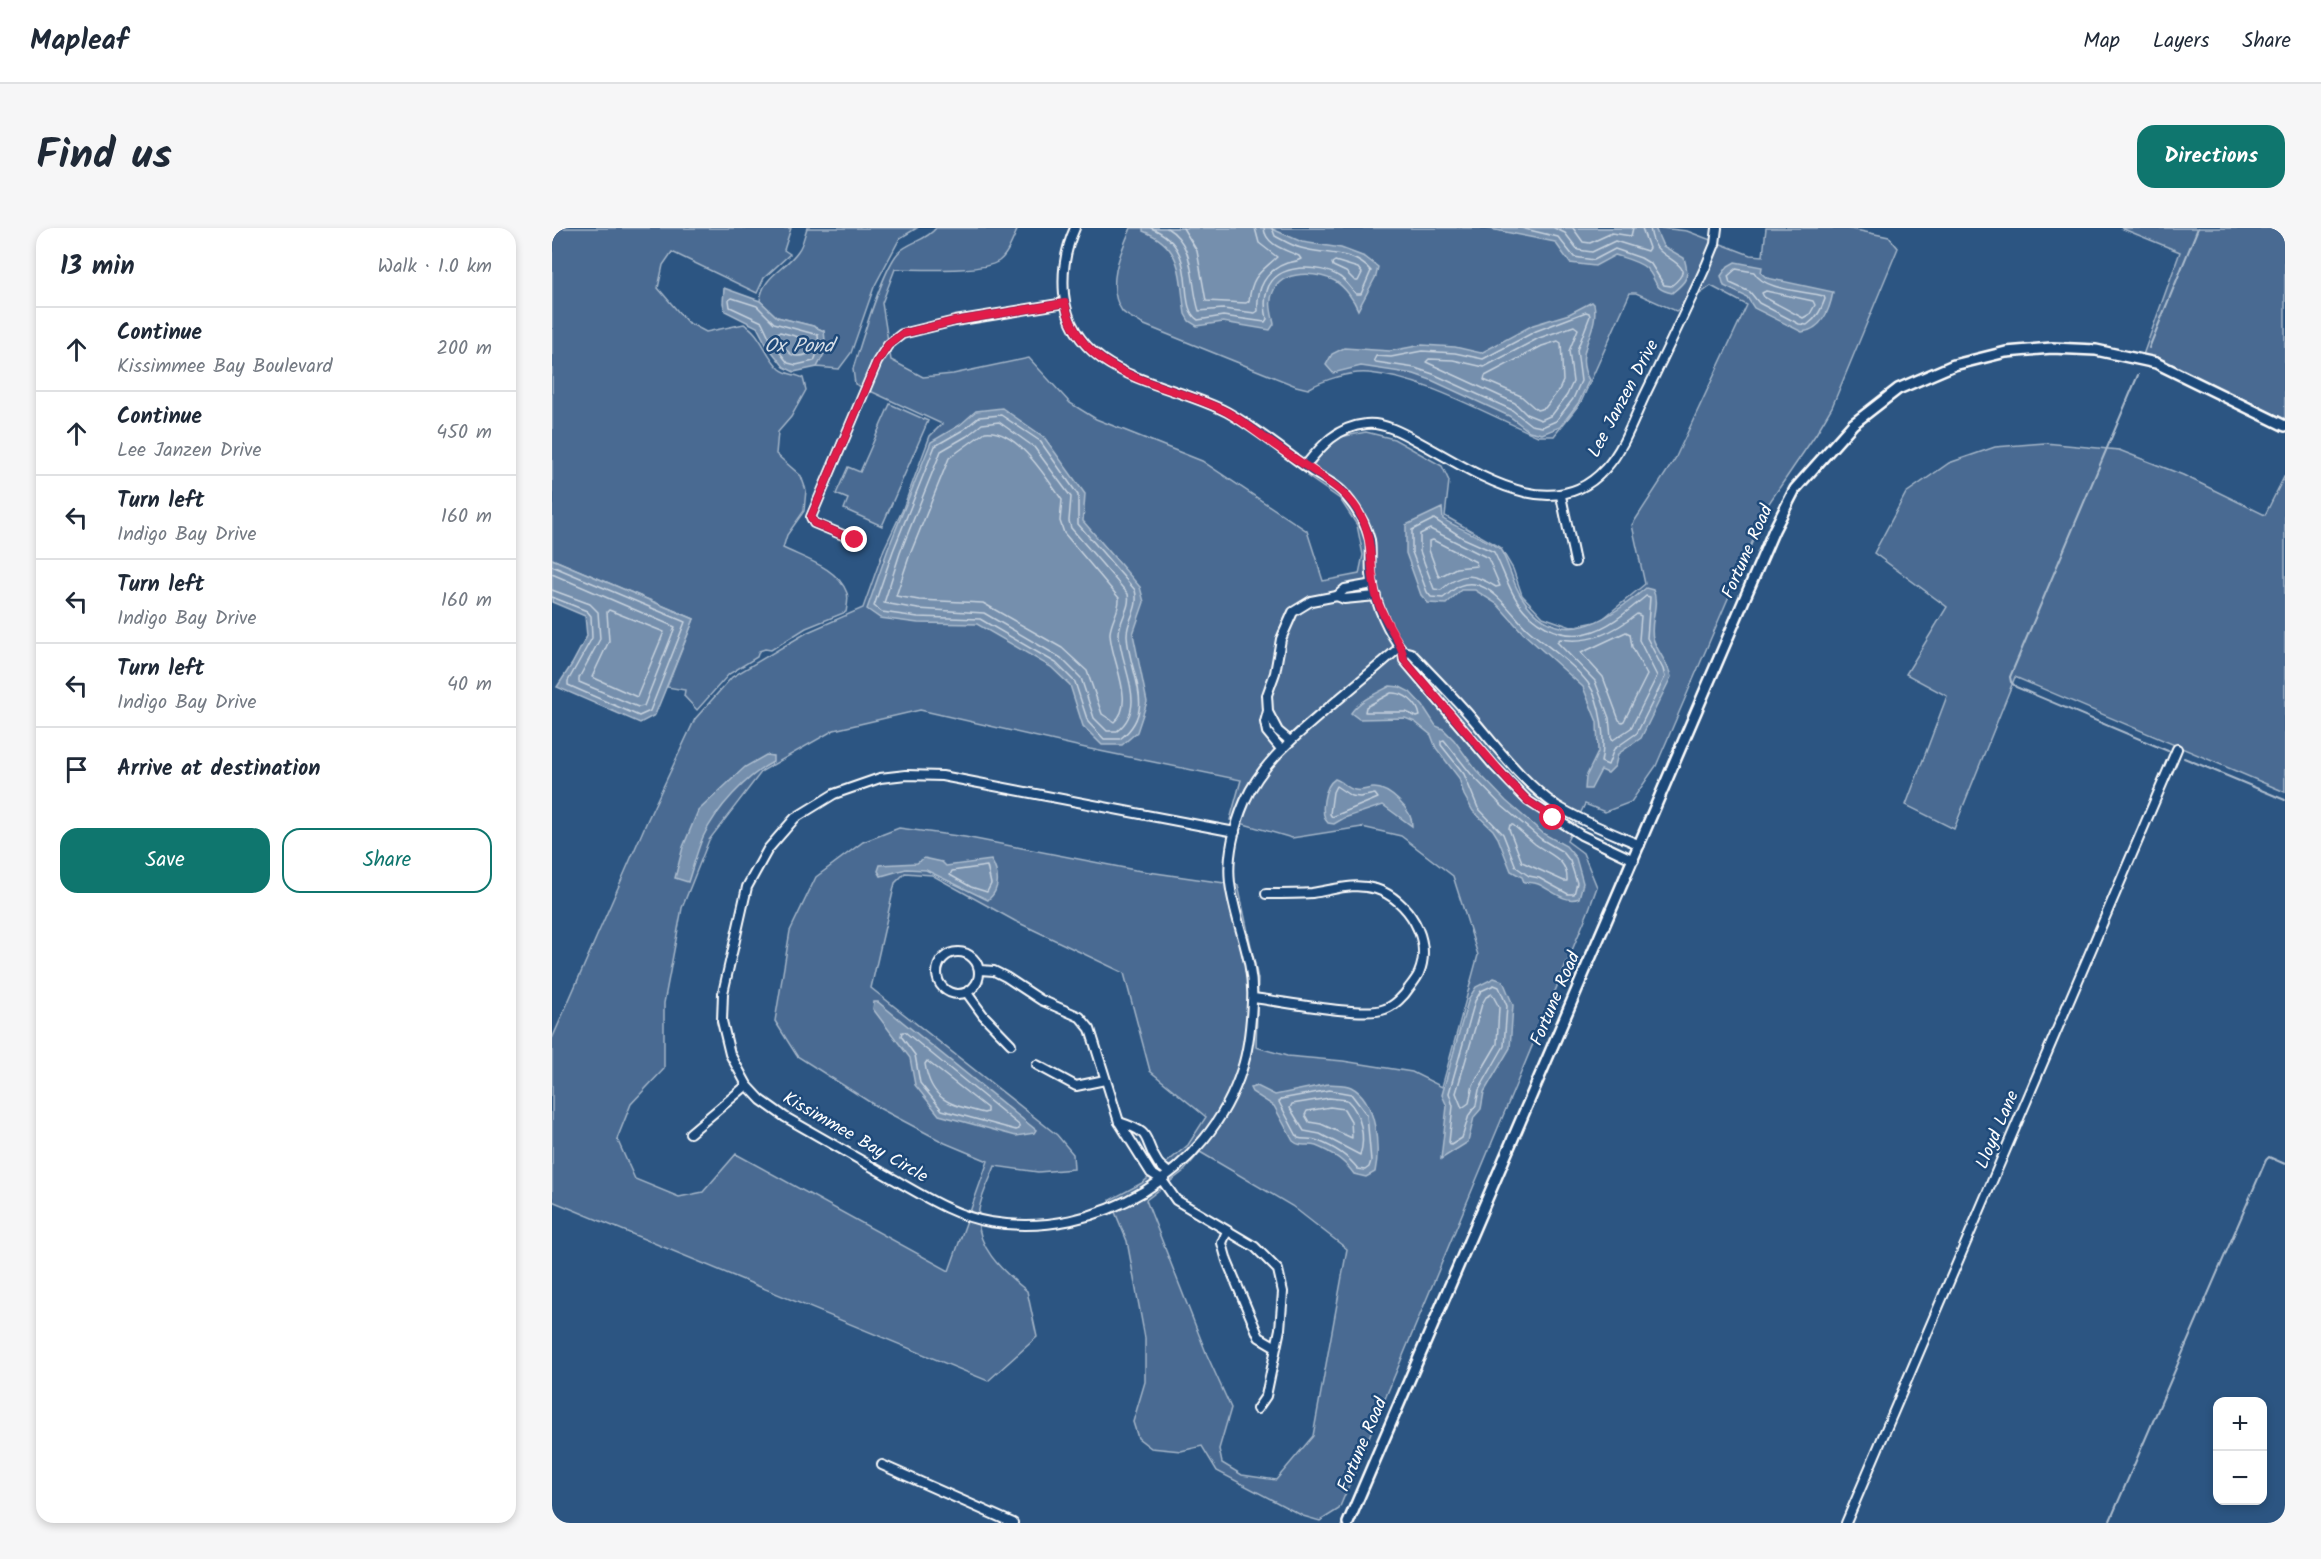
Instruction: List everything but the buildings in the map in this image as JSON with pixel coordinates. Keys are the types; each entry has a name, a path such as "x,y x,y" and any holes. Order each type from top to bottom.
{"street":[{"path":"1075,228 1069,242 1062,274 1065,303 1068,316 1076,332 1096,357 1128,374 1227,412 1345,494 1362,518 1370,540 1372,584 1381,612 1402,649 1404,660 1528,801 1583,835 1634,860"},
{"name":"Lee Janzen Drive","path":"1305,466 1326,440 1343,430 1367,424 1385,426 1411,437 1499,484 1534,495 1561,496 1584,488 1606,468 1624,439 1706,266 1715,244 1717,228"},
{"path":"855,540 814,523 811,517 877,362 888,345 902,334 1065,303"},
{"name":"Fortune Road","path":"1348,1523 1774,530 1795,489 1853,424 1898,390 1954,365 2006,352 2052,348 2096,350 2156,363 2285,426"},
{"path":"1561,496 1575,562"},
{"path":"1290,741 1278,731 1268,711 1267,695 1275,673 1281,639 1293,612 1311,601 1337,596 1345,589 1372,584"},
{"path":"1337,596 1344,599 1376,596"},
{"path":"1402,649 1411,653 1488,736 1516,770 1539,792 1556,805 1589,823 1640,845"},
{"name":"Kissimmee Bay Circle","path":"1235,832 942,776 906,775 880,778 834,794 795,818 768,849 747,887 724,984 722,1021 730,1054 747,1085 761,1100 785,1117 945,1208 989,1222 1037,1225 1080,1220 1112,1208 1162,1180 1195,1151 1215,1125 1243,1069 1249,1042 1253,998 1245,939 1230,884 1230,856 1245,801 1262,771 1281,749 1402,649"},
{"path":"1268,711 1264,722 1267,732 1281,749"},
{"path":"1478,746 1488,736"},
{"name":"Lloyd Lane","path":"1846,1523 2177,749"},
{"path":"1583,835 1589,823"},
{"path":"1253,998 1361,1012 1385,1009 1404,996 1419,974 1424,952 1413,917 1396,900 1378,889 1358,885 1312,892 1266,894"},
{"path":"962,951 974,958 980,970 977,984 967,993 959,994 945,990 937,978 939,964 949,954 962,951"},
{"path":"980,970 994,971 1041,1000 1080,1017 1090,1029 1119,1122 1151,1173 1162,1180 1176,1200 1255,1246 1278,1270 1283,1292 1280,1329 1266,1396 1257,1409"},
{"path":"967,993 983,1015 1011,1044"},
{"path":"1037,1065 1076,1086 1105,1080"},
{"path":"690,1133 747,1085"},
{"path":"1119,1122 1137,1128 1144,1134 1158,1163 1169,1173"},
{"path":"1227,1231 1222,1243 1227,1261 1259,1337 1276,1347"},
{"path":"882,1465 1013,1523"}],"shaded area":[{"path":"552,228 791,228 784,250 790,254 764,278 757,293 672,252 663,265 658,288 687,322 706,332 744,324 755,333 780,369 803,378 806,390 791,417 778,432 776,454 801,476 806,490 804,511 787,535 783,548 829,571 843,584 848,595 848,602 846,612 806,628 771,650 759,651 757,657 729,674 697,710 684,696 685,690 667,687 694,619 552,559"},
{"name":"Ox Pond","path":"807,228 917,228 900,238 874,287 851,353 839,369 817,367 825,350 824,331 777,317 760,301 765,285 800,249"},
{"path":"936,228 1018,228 1005,254 991,265 949,270 895,269 882,303 891,360 923,377 953,374 1029,358 1070,403 1096,419 1202,461 1307,531 1323,581 1359,574 1363,555 1357,525 1340,499 1307,476 1319,456 1340,437 1366,432 1394,439 1442,466 1449,481 1445,516 1500,547 1513,569 1522,595 1543,617 1571,627 1600,621 1645,584 1632,525 1675,459 1747,305 1711,286 1676,311 1636,293 1630,293 1581,402 1554,436 1538,436 1434,389 1390,376 1354,373 1321,382 1308,389 1296,386 1142,324 1122,311 1115,291 1116,269 1131,228 1661,228 1687,231 1750,255 1763,256 1766,228 1846,228 1889,237 1898,248 1832,407 1769,503 1656,766 1631,802 1605,812 1585,804 1567,841 1583,853 1597,887 1588,912 1339,1509 1320,1521 1303,1516 1217,1471 1202,1446 1181,1451 1151,1448 1138,1438 1133,1422 1145,1382 1145,1338 1127,1241 1110,1200 1142,1183 1188,1145 1206,1117 1150,1071 1124,973 1015,921 932,875 905,873 895,883 871,988 1057,1135 1073,1154 1074,1169 1038,1172 995,1166 984,1193 979,1210 980,1235 999,1266 1027,1291 1037,1337 988,1381 552,1201 552,1039 648,819 695,719 732,677 808,632 863,608 884,549 902,511 930,436 942,424 855,384 853,369 872,308 892,262 902,249","holes":["920,710 1090,749 1241,780 1230,820 1292,838 1362,827 1401,836 1453,876 1478,955 1442,1087 1412,1072 1343,1061 1287,1056 1256,1047 1258,979 1238,885 1135,870 965,837 899,828 863,842 816,877 790,931 775,1021 797,1056 879,1108 945,1143 988,1161 949,1271 736,1154 703,1192 679,1197 635,1179 617,1139 631,1104 664,1069 664,1003 682,908 709,840 762,771 834,730","1200,1152 1292,1206 1347,1249 1313,1436 1276,1480 1242,1475 1222,1463 1219,1449 1231,1408 1207,1355 1146,1200 1184,1171"]},
{"path":"2121,228 2285,228 2285,419 2159,360 2143,355 2180,252"},
{"path":"890,404 928,421 882,526 844,509 848,499 836,494 848,467 860,472"},
{"path":"2045,443 2119,450 2183,475 2265,515 2285,475 2285,792 2015,677 1954,829 1906,805 1947,696 1906,674 1947,607 1874,553 1906,493 1949,463 1995,447"}],"water":[{"path":"1143,228 1270,228 1302,242 1341,248 1365,257 1378,267 1376,276 1358,310 1349,294 1335,281 1310,274 1301,274 1284,279 1273,292 1271,312 1274,324 1270,330 1223,322 1197,326 1189,321 1185,314 1180,275 1173,254 1166,245 1143,231"},
{"path":"1485,228 1655,228 1663,246 1684,258 1687,274 1681,285 1672,293 1661,289 1646,268 1631,260 1615,255 1595,266 1570,263 1555,242"},
{"path":"1735,262 1762,267 1761,273 1767,278 1833,292 1824,318 1815,327 1802,332 1754,308 1747,297 1724,286 1721,276 1728,266"},
{"name":"Ox Pond","path":"724,288 760,301 777,317 824,331 826,350 817,367 794,372 784,367 766,344 757,327 725,311"},
{"path":"1592,302 1595,314 1583,360 1589,380 1579,402 1560,427 1542,434 1529,431 1509,416 1414,374 1361,366 1333,373 1326,365 1332,354 1344,348 1390,351 1422,345 1455,347 1481,353 1533,325 1569,314"},
{"path":"1002,408 1044,437 1085,494 1083,521 1140,587 1144,602 1133,634 1147,702 1137,732 1122,745 1102,745 1083,726 1070,685 1051,667 977,624 918,623 880,618 867,609 888,549 931,442 960,425 976,411"},
{"path":"1442,508 1443,519 1500,549 1521,596 1535,614 1551,624 1567,628 1583,626 1615,611 1646,588 1653,590 1655,602 1653,638 1671,677 1641,738 1618,754 1615,766 1608,773 1601,770 1591,789 1585,789 1586,777 1598,752 1597,722 1583,687 1523,633 1497,604 1475,590 1461,590 1446,604 1428,603 1421,595 1406,553 1406,525"},
{"path":"552,559 694,619 655,715 640,723 557,687 587,636 585,616 552,602"},
{"path":"1390,686 1400,687 1410,692 1423,706 1436,726 1443,729 1454,740 1476,770 1506,801 1544,834 1566,846 1576,858 1583,883 1579,898 1564,898 1538,884 1524,882 1522,877 1511,871 1493,830 1473,811 1464,795 1459,778 1436,748 1431,735 1415,722 1405,718 1359,719 1351,713 1374,694"},
{"path":"766,755 773,756 773,762 742,784 709,826 701,842 688,882 675,878 683,847 698,811 745,767"},
{"path":"1335,779 1352,789 1360,791 1380,789 1393,796 1409,813 1412,826 1383,805 1344,818 1334,824 1328,823 1325,819 1324,800 1328,788"},
{"path":"924,858 942,862 946,866 991,860 997,875 995,891 988,900 926,870 906,869 881,876 878,871 880,865 917,863"},
{"path":"1494,978 1503,981 1513,1005 1510,1048 1484,1092 1481,1109 1474,1117 1468,1142 1441,1159 1447,1106 1442,1095 1469,998 1476,987"},
{"path":"874,1002 878,1002 1036,1130 1034,1133 1016,1136 939,1115 915,1085 910,1058 873,1009"},
{"path":"1328,1084 1351,1087 1360,1093 1371,1113 1375,1125 1377,1150 1375,1172 1366,1177 1354,1174 1342,1161 1322,1148 1293,1141 1274,1106 1252,1092 1250,1088 1257,1086 1275,1095"}],"waterway":[{"path":"2149,348 2198,228"},
{"path":"2138,375 2010,677 2016,687 2168,751"},
{"path":"2184,758 2285,800"},
{"path":"2109,1523 2266,1160 2269,1157 2285,1164"}],"route":[{"path":"855,540 814,523 811,517 877,362 888,345 902,334 955,321 1065,303 1068,316 1076,332 1096,357 1128,374 1227,412 1345,494 1362,518 1370,540 1372,584 1381,612 1403,651 1404,660 1510,783 1528,801 1553,818"}]}
